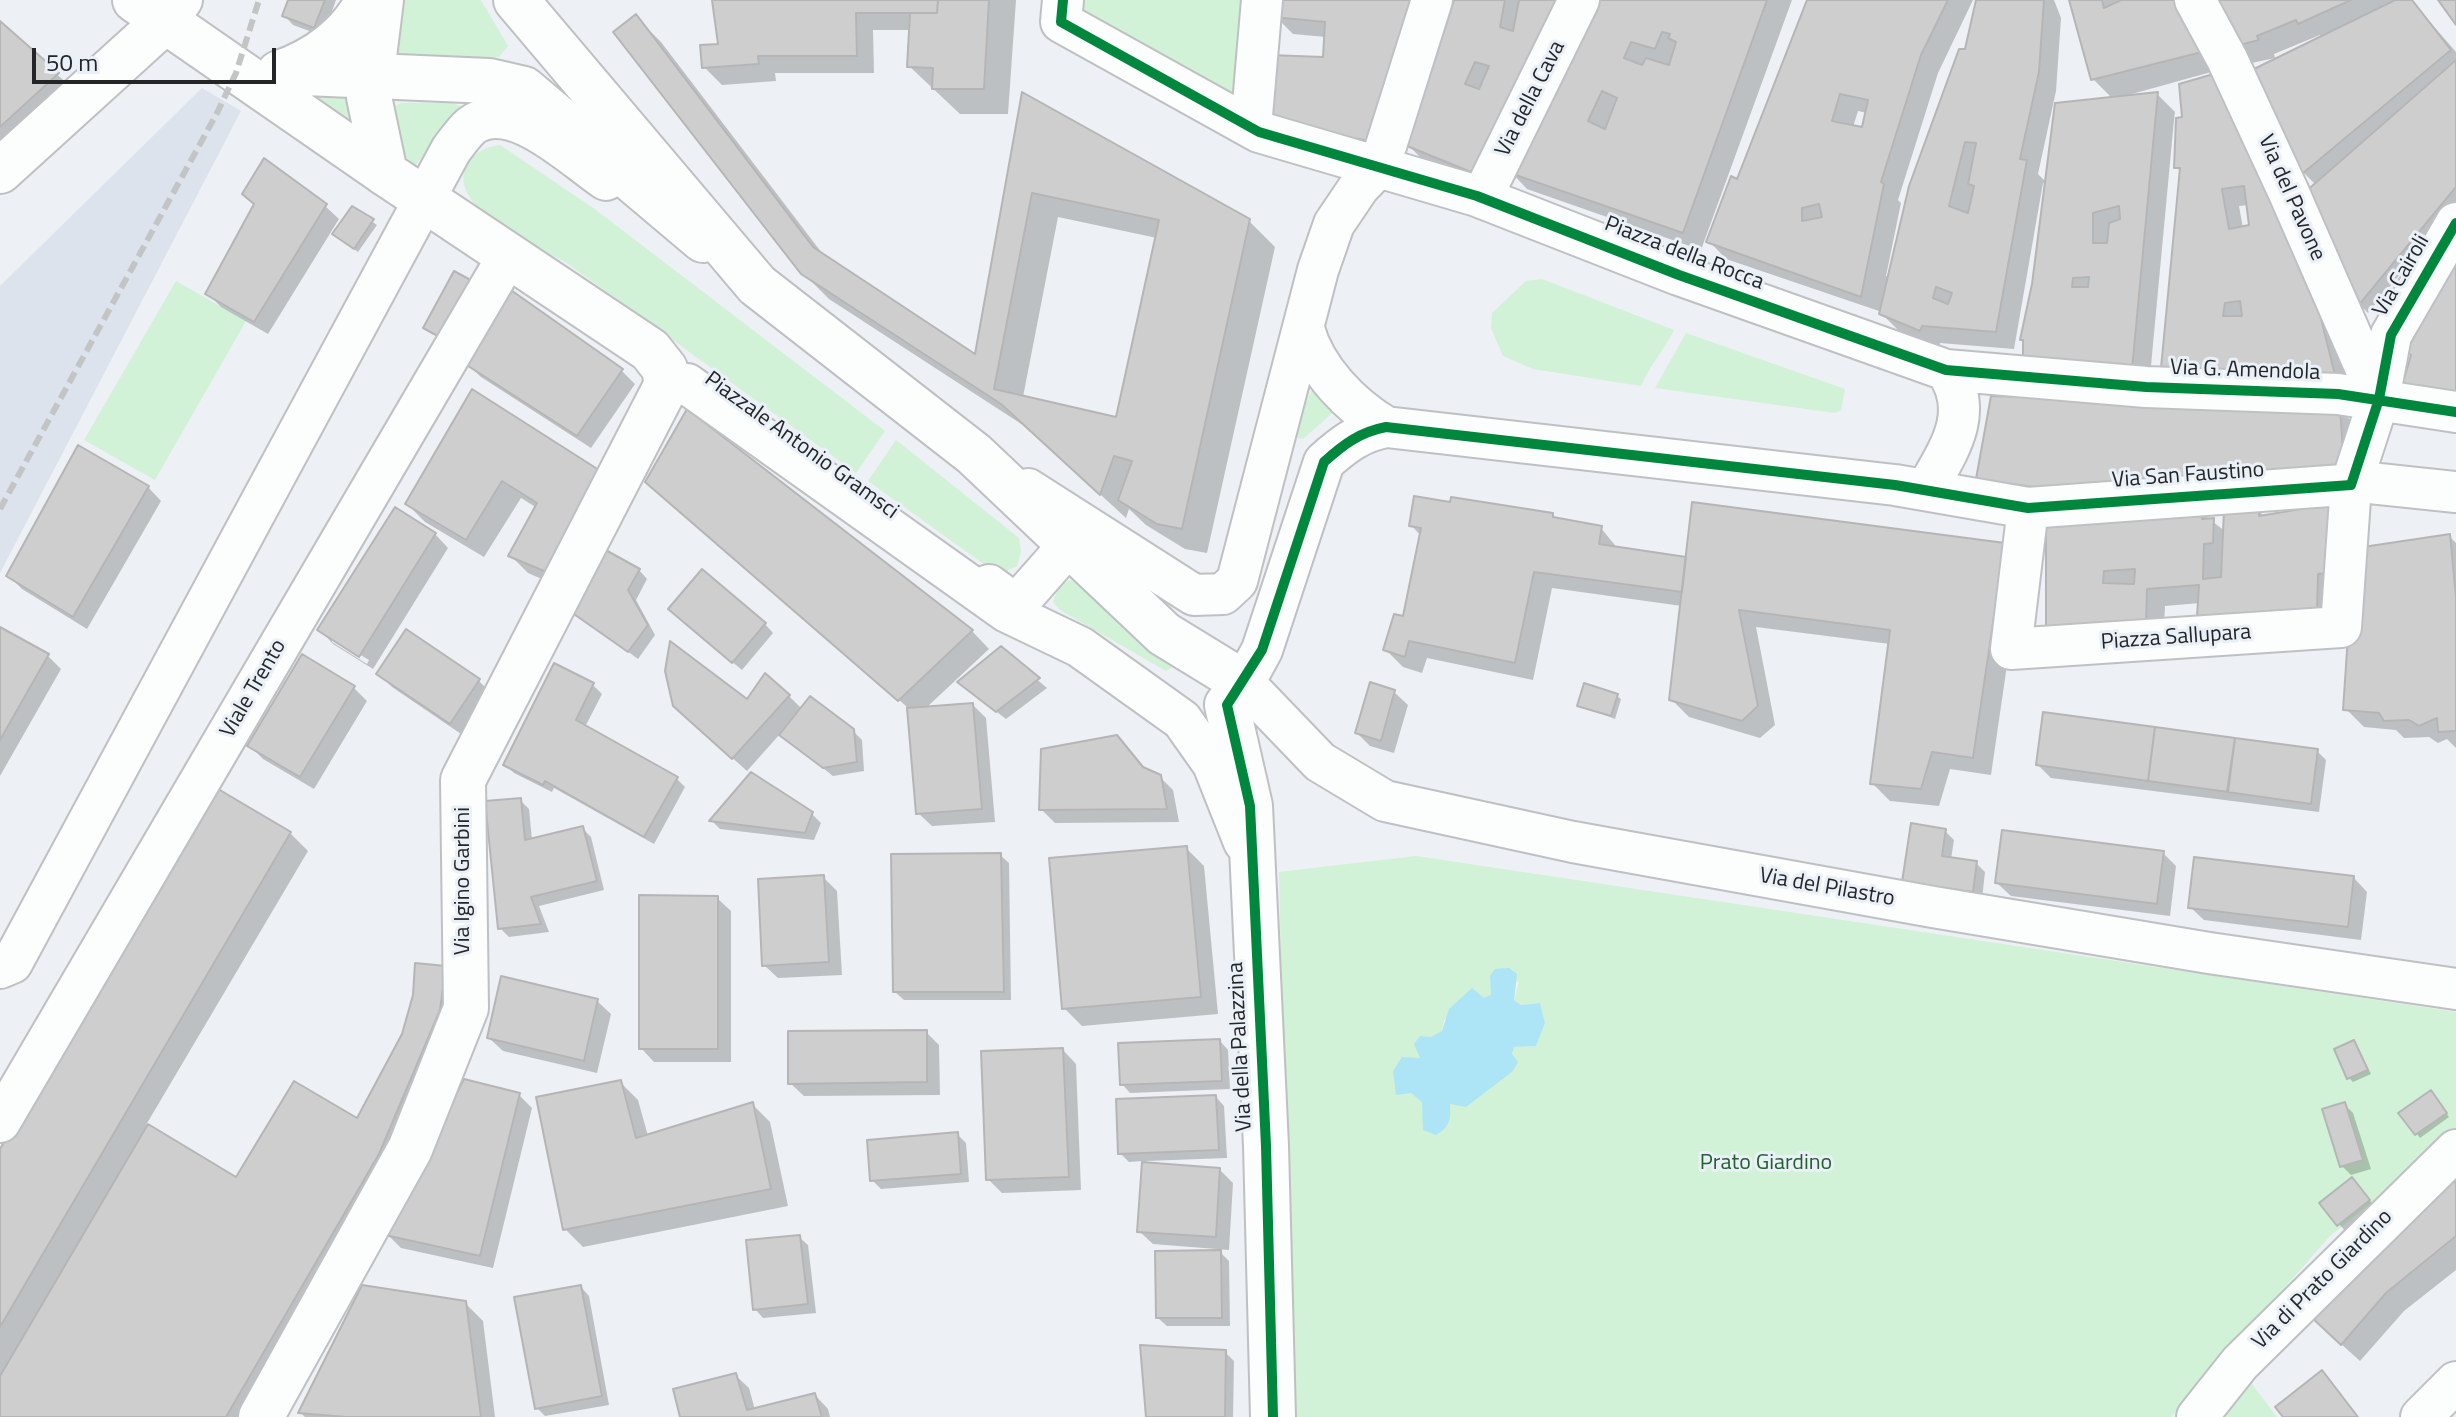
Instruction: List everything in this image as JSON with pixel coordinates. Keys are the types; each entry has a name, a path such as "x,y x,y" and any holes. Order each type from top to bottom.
{"main road":[{"path":"262,74 318,55 357,23 368,0"},
{"path":"381,0 369,97 385,173"},
{"path":"516,0 757,285"},
{"path":"0,171 160,7"},
{"name":"Piazzale Antonio Gramsci","path":"160,7 262,74 385,173 508,256 658,368"},
{"path":"262,74 489,81 524,89 757,285 974,454 1164,634 1244,683"},
{"name":"Via Igino Garbini","path":"261,1417 410,1149 466,1008 463,780 658,368"},
{"name":"Via della Palazzina","path":"1244,683 1227,705 1250,806 1266,1146 1273,1417"}],"street":[{"name":"Piazza della Rocca","path":"1063,0 1061,22 1251,127 1482,197 1679,275 1946,370 2110,383"},
{"path":"1251,127 1262,0"},
{"path":"974,454 1194,595 1223,594 1237,581 1318,270 1334,224 1359,187 1380,165 1432,0"},
{"name":"Via della Cava","path":"1482,197 1579,0"},
{"name":"Via del Pavone","path":"2195,0 2246,99 2379,399"},
{"path":"6,965 422,198 451,150 472,126 494,117 518,119 757,285"},
{"name":"Piazzale Antonio Gramsci","path":"451,150 448,181 472,231"},
{"name":"Via Cairoli","path":"2351,485 2379,399 2391,335 2456,223"},
{"name":"Viale Trento","path":"0,1122 508,256"},
{"path":"1304,329 1310,352 1320,367 1371,418 1386,427"},
{"name":"Piazzale Antonio Gramsci","path":"658,368 699,370 1016,605 1068,546"},
{"name":"Piazzale Antonio Gramsci","path":"658,368 687,384 1007,612"},
{"path":"1926,490 1949,450 1960,419 1958,387 1946,370"},
{"name":"Via G. Amendola","path":"2110,383 2379,399 2456,412"},
{"path":"1244,683 1262,650 1324,462 1348,441 1369,430 1386,427 1926,490 2028,508"},
{"name":"Via San Faustino","path":"2028,508 2370,483 2456,492"},
{"name":"Piazza Sallupara","path":"2028,508 2011,649 2341,627 2351,485"},
{"name":"Via della Palazzina","path":"1007,612 1080,647 1182,720 1213,764 1252,860"},
{"name":"Via del Pilastro","path":"1244,683 1320,762 1385,801 1573,842 1933,907 2209,953 2456,989"},
{"name":"Via di Prato Giardino","path":"2197,1417 2240,1363 2456,1150"},
{"path":"2421,1417 2456,1382"}],"shaded area":[{"path":"202,88 241,111 0,573 0,286"}],"green space":[{"path":"400,0 481,0 508,46 499,57 395,61"},
{"path":"1078,0 1244,0 1235,102 1079,13"},
{"path":"348,93 363,138 302,98"},
{"path":"451,102 464,108 413,168 395,137 393,107 401,103"},
{"path":"500,145 596,210 885,431 856,473 564,261 516,237 482,212 470,198 464,183 465,168 471,158 480,152"},
{"path":"1542,279 1674,330 1641,386 1533,369 1503,356 1491,328 1492,313 1526,281"},
{"path":"176,281 246,321 155,480 84,440"},
{"path":"1686,333 1845,389 1841,410 1835,413 1655,388"},
{"path":"1315,383 1338,408 1303,439 1297,438 1293,430"},
{"path":"896,440 1019,538 1021,551 1017,566 1006,571 992,570 868,481"},
{"path":"1074,579 1105,598 1173,661 1173,666 1166,671 1060,610 1053,602 1056,593"},
{"name":"Prato Giardino","path":"1416,856 2456,1012 2456,1135 2330,1236 2171,1417 1291,1417 1279,872","holes":["1490,976 1519,982 1514,1000 1521,1005 1540,1003 1545,1023 1536,1046 1514,1047 1512,1054 1450,1103 1425,1116 1422,1101 1411,1093 1420,1058 1418,1050 1442,1031 1444,1020 1492,995"]},
{"path":"2243,1372 2277,1417 2208,1417"}],"water":[{"path":"1509,968 1517,974 1514,1000 1521,1005 1540,1003 1545,1023 1536,1046 1514,1047 1512,1054 1518,1062 1513,1071 1466,1107 1450,1104 1449,1122 1441,1132 1436,1135 1423,1130 1422,1102 1411,1093 1396,1095 1393,1071 1402,1057 1420,1058 1414,1044 1420,1036 1431,1037 1442,1031 1449,1009 1472,988 1484,998 1491,995 1490,976 1495,969"}],"building":[{"path":"288,0 325,0 314,28 282,16"},
{"path":"712,0 938,0 937,13 856,13 857,56 758,56 759,64 702,68 700,45 718,44"},
{"path":"938,0 989,0 984,89 932,89 933,68 907,67 910,13 937,13"},
{"path":"1275,0 1413,0 1369,141 1263,121 1269,55 1323,57 1325,22 1273,17"},
{"path":"1454,0 1505,0 1500,27 1513,31 1519,0 1564,0 1476,174 1407,146","holes":["1475,62 1489,66 1479,89 1465,84"]},
{"path":"1591,0 1767,0 1683,233 1507,172","holes":["1662,32 1670,34 1668,38 1676,42 1669,65 1646,58 1642,65 1624,58 1631,42 1655,49","1602,91 1617,98 1605,129 1588,121"]},
{"path":"1807,0 1948,0 1921,55 1881,182 1884,184 1861,297 1706,242 1731,176 1737,179","holes":["1840,94 1868,100 1862,127 1832,121","1819,204 1822,217 1802,221 1802,208"]},
{"path":"1976,0 2044,0 2039,72 2020,159 2027,160 1996,332 1922,326 1920,331 1879,314 1909,186 1959,49 1965,49","holes":["1965,142 1976,143 1968,184 1974,186 1968,213 1949,206","1936,287 1952,293 1948,304 1933,298"]},
{"path":"2069,0 2102,0 2104,8 2121,0 2182,0 2206,51 2091,80"},
{"path":"2204,0 2351,0 2298,24 2296,20 2257,36 2259,40 2228,48"},
{"path":"2395,0 2412,0 2451,50 2302,174 2254,69"},
{"path":"2438,0 2456,0 2456,25"},
{"path":"636,14 813,247 975,354 1022,92 1250,219 1182,529 1157,524 1118,500 1132,461 1114,456 1100,495 1001,404 801,274 613,32","holes":["1032,193 1159,220 1116,417 994,389"]},
{"path":"0,21 59,73 0,127"},
{"path":"2456,60 2456,187 2358,306 2304,193"},
{"path":"2224,71 2307,262 2336,379 2207,382 2207,369 2161,368 2180,168 2174,168 2176,118 2182,117 2179,84","holes":["2244,186 2249,225 2229,229 2222,189","2240,301 2242,316 2223,316 2225,303"]},
{"path":"2158,92 2132,370 2023,361 2023,340 2020,340 2032,284 2055,103","holes":["2119,206 2120,219 2109,223 2107,243 2093,243 2093,213","2089,277 2088,287 2072,287 2073,278"]},
{"path":"264,158 327,204 254,322 205,294 254,204 242,194"},
{"path":"352,206 374,219 354,249 332,234"},
{"path":"2456,259 2456,398 2402,386 2411,355 2406,352"},
{"path":"454,271 478,284 447,341 423,328"},
{"path":"508,288 623,369 577,436 465,364"},
{"path":"472,389 599,470 549,573 508,556 537,503 502,481 466,540 405,504"},
{"path":"1991,396 2340,407 2344,467 2041,488 1976,479"},
{"path":"687,409 973,630 898,701 645,482"},
{"path":"78,445 149,486 73,617 6,576"},
{"path":"1414,496 1450,502 1451,497 1553,513 1553,517 1602,526 1599,544 1686,557 1682,592 1534,572 1515,663 1409,641 1405,657 1383,650 1394,614 1403,616 1421,528 1409,526"},
{"path":"1692,502 2005,543 1973,758 1932,752 1921,789 1870,784 1890,630 1739,610 1758,706 1742,721 1669,700"},
{"path":"2337,503 2333,573 2318,574 2317,612 2288,614 2289,610 2197,616 2199,585 2147,589 2146,627 2046,634 2046,520 2202,511 2202,519 2214,518 2213,543 2204,544 2203,579 2221,577 2224,510 2259,508 2259,516","holes":["2135,569 2134,584 2103,583 2104,571"]},
{"path":"395,507 436,533 359,657 317,630"},
{"path":"2450,534 2456,597 2456,731 2438,732 2437,718 2419,726 2409,720 2384,721 2379,713 2343,710 2348,636 2360,634 2359,618 2347,592 2364,589 2363,547"},
{"path":"602,548 640,569 628,590 648,625 628,652 571,612"},
{"path":"702,569 766,623 732,663 668,609"},
{"path":"0,627 49,654 0,740"},
{"path":"406,629 480,679 450,724 376,674"},
{"path":"670,641 747,699 765,673 790,695 732,759 673,706 665,671"},
{"path":"1001,646 1040,678 996,712 957,682"},
{"path":"302,654 355,686 300,777 247,746"},
{"path":"554,663 594,683 576,720 678,777 644,837 545,781 543,785 503,765"},
{"path":"1370,682 1395,690 1381,741 1355,733"},
{"path":"1584,683 1618,694 1611,716 1577,706"},
{"path":"810,696 854,729 857,762 823,768 779,735"},
{"path":"973,703 982,809 916,814 907,708"},
{"path":"2043,712 2155,727 2148,781 2036,765"},
{"path":"2155,727 2235,738 2228,792 2148,781"},
{"path":"1117,735 1143,767 1161,775 1167,809 1039,810 1041,749"},
{"path":"2235,738 2318,749 2311,804 2227,792"},
{"path":"751,772 813,812 805,833 709,821"},
{"path":"213,786 291,832 0,1327 0,1149"},
{"path":"521,798 525,840 583,826 597,881 531,897 541,924 498,929 485,801"},
{"path":"1911,823 1946,829 1942,856 1977,861 1973,892 1902,882"},
{"path":"2002,830 2164,851 2157,904 1995,883"},
{"path":"1187,846 1201,997 1062,1009 1049,858"},
{"path":"1001,853 1004,992 893,992 891,854"},
{"path":"2194,857 2354,876 2348,927 2188,908"},
{"path":"824,875 829,962 762,966 758,879"},
{"path":"639,895 718,896 718,1049 639,1049"},
{"path":"415,963 446,966 440,1010 379,1154 226,1417 0,1417 0,1376 148,1124 236,1177 294,1081 357,1118 402,1034 413,995"},
{"path":"501,976 598,999 584,1061 487,1038"},
{"path":"927,1030 927,1082 788,1084 788,1031"},
{"path":"1220,1039 1222,1081 1120,1085 1118,1043"},
{"path":"2354,1040 2368,1070 2347,1079 2334,1049"},
{"path":"1063,1048 1069,1177 986,1180 981,1051"},
{"path":"464,1079 520,1093 480,1256 385,1235"},
{"path":"621,1080 636,1138 753,1102 771,1189 563,1230 536,1097"},
{"path":"2431,1090 2447,1113 2415,1135 2398,1113"},
{"path":"1216,1095 1219,1150 1118,1154 1116,1099"},
{"path":"2345,1102 2363,1160 2340,1167 2322,1109"},
{"path":"958,1132 961,1174 870,1181 867,1140"},
{"path":"1142,1162 1220,1168 1216,1237 1137,1232"},
{"path":"2352,1177 2370,1200 2337,1226 2319,1203"},
{"path":"2456,1180 2456,1236 2386,1293 2341,1345 2309,1315 2354,1264"},
{"path":"800,1235 808,1304 753,1310 746,1240"},
{"path":"1221,1250 1222,1318 1156,1318 1155,1251"},
{"path":"362,1285 466,1301 481,1417 346,1417 298,1413"},
{"path":"581,1285 602,1396 535,1409 514,1297"},
{"path":"1140,1345 1226,1350 1225,1417 1146,1417"},
{"path":"2322,1370 2358,1417 2283,1417 2275,1407"},
{"path":"736,1373 747,1410 815,1393 822,1417 680,1417 673,1389"}],"railway":[{"path":"0,509 217,113 236,73 259,0"}],"cycle path":[{"path":"1063,0 1061,22 1259,132 1477,196 1679,275 1946,370 2146,387 2338,394 2456,412"},
{"path":"1273,1417 1266,1146 1250,806 1227,705 1262,650 1324,462 1353,440 1386,427 1895,485 2028,508 2351,485 2379,399 2391,335 2456,223"}]}
